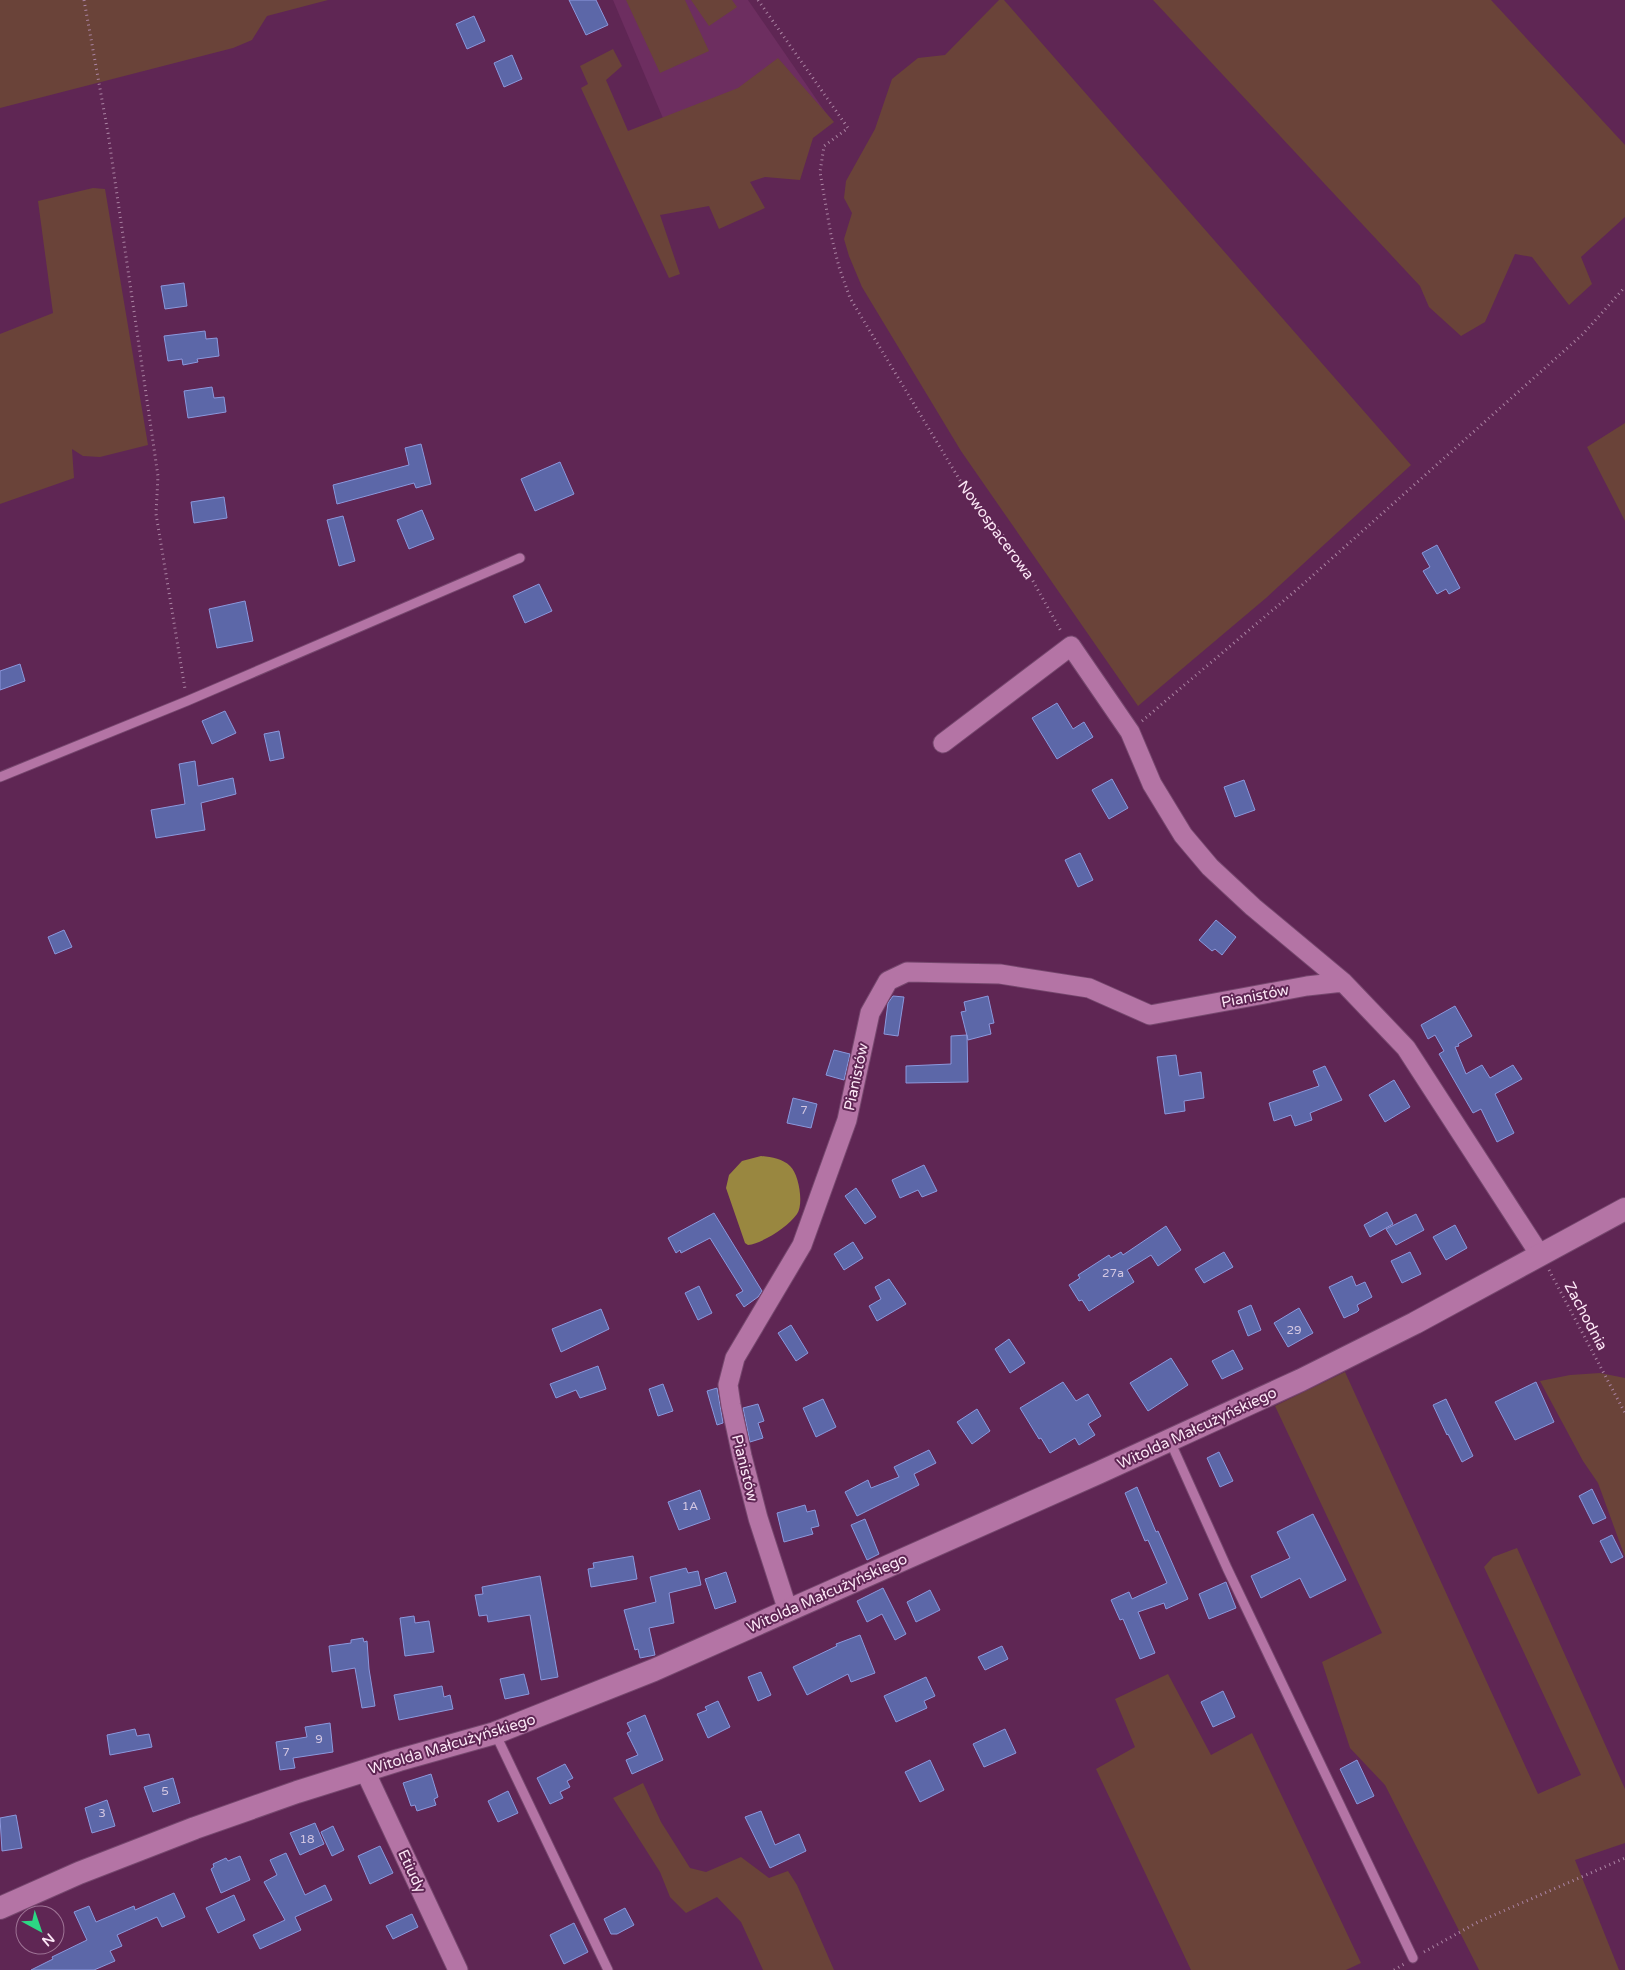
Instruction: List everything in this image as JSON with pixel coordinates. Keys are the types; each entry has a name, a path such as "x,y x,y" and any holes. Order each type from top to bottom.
{"street":[{"path":"943,743 1070,646 1130,732 1152,784 1183,835 1210,867 1252,907 1343,982 1406,1048 1540,1255"},
{"name":"Pianistów","path":"788,1611 758,1518 742,1456 728,1385 735,1358 802,1245 847,1120 870,1013 888,981 908,972 1000,974 1089,988 1150,1016 1307,986 1343,982"},
{"name":"Witolda Małcużyńskiego","path":"0,1908 79,1873 195,1828 297,1792 495,1733 654,1670 1170,1441 1319,1371 1415,1323 1625,1209"},
{"name":"Etiudy","path":"365,1771 458,1970"}],"lane":[{"path":"0,777 187,701 520,558"},
{"path":"1170,1441 1228,1568 1413,1958"},
{"path":"495,1733 608,1970"}],"path":[{"path":"84,0 108,133 157,466 156,514 187,701"},
{"name":"Nowospacerowa","path":"758,0 848,128 824,146 820,172 831,235 839,267 850,298 967,492 997,527 1024,565 1070,646"},
{"path":"1130,732 1301,586 1583,334 1625,287"},
{"name":"Zachodnia","path":"1540,1255 1625,1414"},
{"path":"1394,1970 1478,1922 1625,1858"}],"shaded area":[{"path":"0,0 328,0 267,16 252,40 233,48 0,108"},
{"path":"613,0 748,0 828,116 690,182"},
{"path":"626,0 685,0 709,51 660,73"},
{"path":"691,0 732,0 737,7 709,26"},
{"path":"999,0 1004,0 1411,465 1266,598 1138,706 961,451 862,287 844,239 852,213 844,198 846,181 875,129 892,79 918,58 945,55"},
{"path":"1153,0 1491,0 1625,145 1625,217 1581,257 1592,284 1569,305 1532,257 1515,254 1485,322 1461,336 1429,307 1420,286"},
{"path":"613,49 622,66 606,80 628,131 738,88 778,58 834,122 813,138 800,180 765,177 750,182 765,208 719,229 709,206 660,215 680,274 669,278 581,88 588,84 580,66"},
{"path":"93,188 105,189 148,445 100,457 83,456 72,449 74,478 0,504 0,334 53,313 38,201"},
{"path":"1625,423 1625,521 1587,447"},
{"path":"761,1156 780,1160 790,1166 796,1175 800,1189 800,1203 797,1214 781,1229 768,1238 748,1245 745,1243 726,1188 729,1175 742,1161"},
{"path":"1345,1372 1538,1794 1581,1775 1484,1567 1493,1557 1517,1548 1625,1789 1625,1843 1575,1860 1619,1970 1479,1970 1385,1785 1350,1748 1322,1662 1382,1633 1275,1406"},
{"path":"1600,1373 1625,1378 1625,1557 1598,1483 1583,1461 1540,1381 1570,1375"},
{"path":"1168,1674 1211,1755 1252,1733 1361,1963 1346,1970 1191,1970 1096,1769 1135,1747 1115,1699"},
{"path":"643,1783 661,1822 690,1868 706,1872 741,1857 769,1878 788,1871 797,1885 834,1970 763,1970 741,1922 717,1897 686,1913 670,1897 660,1872 613,1798"}],"building":[{"path":"569,0 596,0 608,25 586,35"},
{"path":"474,16 485,41 467,49 456,24"},
{"path":"512,55 522,79 504,87 494,63"},
{"path":"184,283 187,306 165,309 161,286"},
{"path":"205,331 206,339 217,338 219,356 197,359 198,362 183,365 182,359 168,361 164,336"},
{"path":"212,387 214,398 224,397 226,412 188,418 184,391"},
{"path":"421,444 431,484 416,488 414,483 337,504 333,485 409,465 405,448"},
{"path":"560,462 574,494 535,511 521,479"},
{"path":"224,497 227,518 194,523 191,502"},
{"path":"422,510 434,539 409,549 397,520"},
{"path":"343,516 355,561 339,566 327,520"},
{"path":"1437,545 1460,588 1449,594 1446,589 1437,594 1423,571 1430,567 1422,553"},
{"path":"539,584 552,611 525,623 513,596"},
{"path":"245,601 253,641 217,648 209,609"},
{"path":"20,664 25,681 0,690 0,671"},
{"path":"1057,703 1073,729 1084,722 1093,737 1057,759 1032,718"},
{"path":"225,711 236,733 212,744 202,721"},
{"path":"279,731 284,758 270,761 264,734"},
{"path":"195,761 198,786 233,778 236,794 201,803 205,830 156,838 151,810 185,804 179,764"},
{"path":"1112,779 1128,808 1109,819 1092,790"},
{"path":"1244,780 1255,810 1235,817 1224,787"},
{"path":"1080,853 1093,880 1078,887 1065,860"},
{"path":"1216,920 1236,937 1222,955 1215,949 1212,951 1199,940"},
{"path":"64,930 72,947 55,954 48,937"},
{"path":"893,996 904,997 898,1036 884,1034 888,1003"},
{"path":"988,996 994,1023 989,1024 991,1034 968,1040 961,1012 966,1011 964,1002"},
{"path":"1455,1006 1472,1036 1455,1047 1466,1074 1482,1065 1490,1078 1513,1065 1522,1079 1495,1094 1514,1133 1497,1142 1481,1109 1473,1113 1439,1054 1444,1051 1435,1035 1428,1039 1421,1025"},
{"path":"967,1035 968,1082 906,1083 906,1066 951,1064 951,1036"},
{"path":"834,1050 850,1054 844,1080 826,1075"},
{"path":"1176,1055 1179,1076 1201,1072 1204,1098 1184,1101 1185,1111 1165,1114 1157,1057"},
{"path":"1325,1066 1342,1100 1310,1113 1312,1120 1295,1126 1291,1115 1274,1121 1269,1103 1319,1086 1313,1071"},
{"path":"1394,1080 1410,1107 1385,1122 1369,1095"},
{"path":"793,1098 817,1104 811,1128 787,1123"},
{"path":"924,1165 937,1191 922,1197 918,1190 900,1198 892,1180"},
{"path":"856,1188 876,1217 865,1224 845,1196"},
{"path":"1387,1212 1393,1224 1370,1237 1364,1225"},
{"path":"714,1213 762,1291 758,1297 744,1307 736,1295 743,1291 710,1238 681,1253 680,1250 676,1253 668,1238"},
{"path":"1416,1214 1424,1230 1396,1245 1386,1229"},
{"path":"1455,1225 1467,1248 1446,1260 1433,1237"},
{"path":"1166,1226 1181,1250 1158,1266 1151,1255 1127,1270 1134,1282 1089,1311 1082,1300 1079,1301 1069,1285 1080,1278 1078,1275 1109,1255 1111,1258 1121,1252 1123,1255"},
{"path":"853,1242 863,1258 844,1270 834,1254"},
{"path":"1224,1252 1233,1267 1204,1283 1195,1269"},
{"path":"1410,1252 1421,1274 1402,1283 1391,1261"},
{"path":"1352,1276 1356,1286 1365,1282 1372,1297 1357,1305 1359,1310 1357,1312 1344,1318 1329,1287"},
{"path":"889,1279 906,1304 877,1321 869,1306 881,1299 875,1287"},
{"path":"699,1286 712,1313 698,1320 685,1293"},
{"path":"1251,1305 1261,1330 1248,1336 1238,1311"},
{"path":"1299,1308 1313,1333 1288,1347 1274,1323"},
{"path":"601,1309 609,1329 561,1352 552,1329"},
{"path":"791,1325 808,1353 796,1361 778,1333"},
{"path":"1009,1339 1025,1363 1010,1373 995,1349"},
{"path":"1233,1350 1243,1369 1222,1379 1212,1361"},
{"path":"1171,1358 1188,1385 1148,1411 1130,1383"},
{"path":"598,1366 606,1389 580,1398 576,1390 556,1398 550,1384"},
{"path":"1063,1382 1076,1401 1088,1394 1101,1416 1088,1424 1095,1435 1079,1445 1075,1438 1050,1453 1020,1408"},
{"path":"1536,1382 1554,1422 1515,1440 1495,1402"},
{"path":"663,1384 673,1411 658,1416 649,1389"},
{"path":"717,1388 723,1423 717,1425 707,1391"},
{"path":"823,1399 836,1427 816,1437 803,1408"},
{"path":"1446,1399 1473,1456 1462,1462 1433,1405"},
{"path":"758,1404 764,1421 758,1423 763,1438 750,1442 743,1408"},
{"path":"977,1409 990,1431 972,1444 957,1422"},
{"path":"929,1450 936,1463 914,1474 919,1485 857,1516 845,1492 868,1480 871,1488 899,1477 894,1467"},
{"path":"1219,1452 1233,1481 1220,1487 1207,1458"},
{"path":"1137,1487 1188,1599 1166,1609 1164,1603 1138,1612 1155,1653 1140,1659 1123,1619 1120,1620 1111,1600 1129,1592 1132,1599 1167,1583 1148,1540 1145,1541 1125,1493"},
{"path":"1592,1489 1606,1518 1593,1524 1579,1496"},
{"path":"700,1490 710,1519 679,1530 668,1502"},
{"path":"805,1505 807,1512 815,1510 819,1526 811,1528 813,1534 784,1542 777,1513"},
{"path":"1313,1514 1346,1580 1310,1598 1300,1578 1261,1598 1251,1576 1290,1558 1277,1532"},
{"path":"865,1519 879,1554 867,1560 851,1525"},
{"path":"1612,1535 1623,1557 1611,1563 1600,1541"},
{"path":"633,1556 637,1579 591,1587 588,1569 594,1568 593,1563"},
{"path":"686,1568 688,1573 698,1571 701,1585 669,1593 674,1623 649,1628 655,1655 640,1658 638,1649 635,1650 624,1610 656,1602 650,1577"},
{"path":"726,1572 736,1602 715,1609 705,1579"},
{"path":"540,1576 558,1677 541,1680 530,1615 488,1622 487,1615 479,1616 475,1595 483,1594 482,1587"},
{"path":"1226,1582 1236,1608 1209,1619 1199,1594"},
{"path":"883,1588 906,1634 895,1640 882,1614 867,1622 857,1601"},
{"path":"930,1590 940,1610 916,1622 907,1602"},
{"path":"414,1616 415,1623 429,1621 434,1652 405,1656 400,1618"},
{"path":"860,1635 875,1673 851,1682 848,1674 807,1695 793,1667 837,1646 836,1644"},
{"path":"363,1638 364,1642 367,1641 375,1706 362,1708 355,1668 332,1672 329,1646 351,1643 351,1640"},
{"path":"1002,1646 1008,1659 985,1670 978,1657"},
{"path":"761,1672 771,1695 758,1701 748,1677"},
{"path":"524,1674 529,1694 505,1699 500,1679"},
{"path":"926,1677 935,1696 924,1701 927,1708 896,1722 884,1696"},
{"path":"442,1686 444,1697 450,1695 453,1709 399,1720 394,1695"},
{"path":"1223,1691 1235,1717 1213,1727 1201,1702"},
{"path":"718,1701 730,1727 708,1738 697,1714 707,1710 705,1707"},
{"path":"645,1715 663,1760 632,1774 626,1760 638,1755 627,1733 631,1731 627,1723"},
{"path":"330,1723 333,1752 293,1758 295,1768 280,1770 276,1742 307,1737 305,1727"},
{"path":"135,1729 137,1736 149,1734 152,1747 110,1755 107,1735"},
{"path":"1005,1729 1016,1753 984,1767 973,1744"},
{"path":"930,1760 944,1790 920,1802 905,1772"},
{"path":"1357,1760 1374,1796 1357,1804 1340,1769"},
{"path":"565,1764 573,1778 567,1781 570,1787 560,1792 563,1798 550,1804 537,1778"},
{"path":"431,1774 438,1797 434,1799 436,1805 417,1811 415,1805 411,1806 403,1783"},
{"path":"173,1778 180,1803 153,1812 144,1787"},
{"path":"508,1791 518,1813 498,1822 488,1801"},
{"path":"107,1800 115,1826 92,1833 85,1808"},
{"path":"761,1811 775,1845 799,1834 806,1851 770,1868 745,1817"},
{"path":"16,1815 22,1848 2,1851 0,1818"},
{"path":"315,1823 324,1844 300,1855 290,1833"},
{"path":"333,1826 344,1850 332,1856 321,1832"},
{"path":"380,1846 393,1873 370,1884 358,1856"},
{"path":"286,1853 305,1895 325,1885 332,1900 295,1917 301,1930 260,1949 253,1935 285,1920 264,1882 277,1875 270,1860"},
{"path":"240,1856 250,1880 221,1893 211,1869 214,1867 213,1864 226,1858 228,1861"},
{"path":"174,1893 185,1917 162,1927 157,1917 117,1935 122,1946 110,1951 115,1961 94,1970 31,1970 53,1959 52,1957 56,1955 65,1955 65,1951 87,1940 74,1912 89,1906 96,1922 134,1906 135,1910"},
{"path":"234,1895 245,1920 218,1933 206,1908"},
{"path":"625,1908 634,1925 617,1934 611,1934 604,1919"},
{"path":"412,1914 418,1927 393,1939 386,1926"},
{"path":"574,1923 588,1952 564,1964 550,1935"}]}
